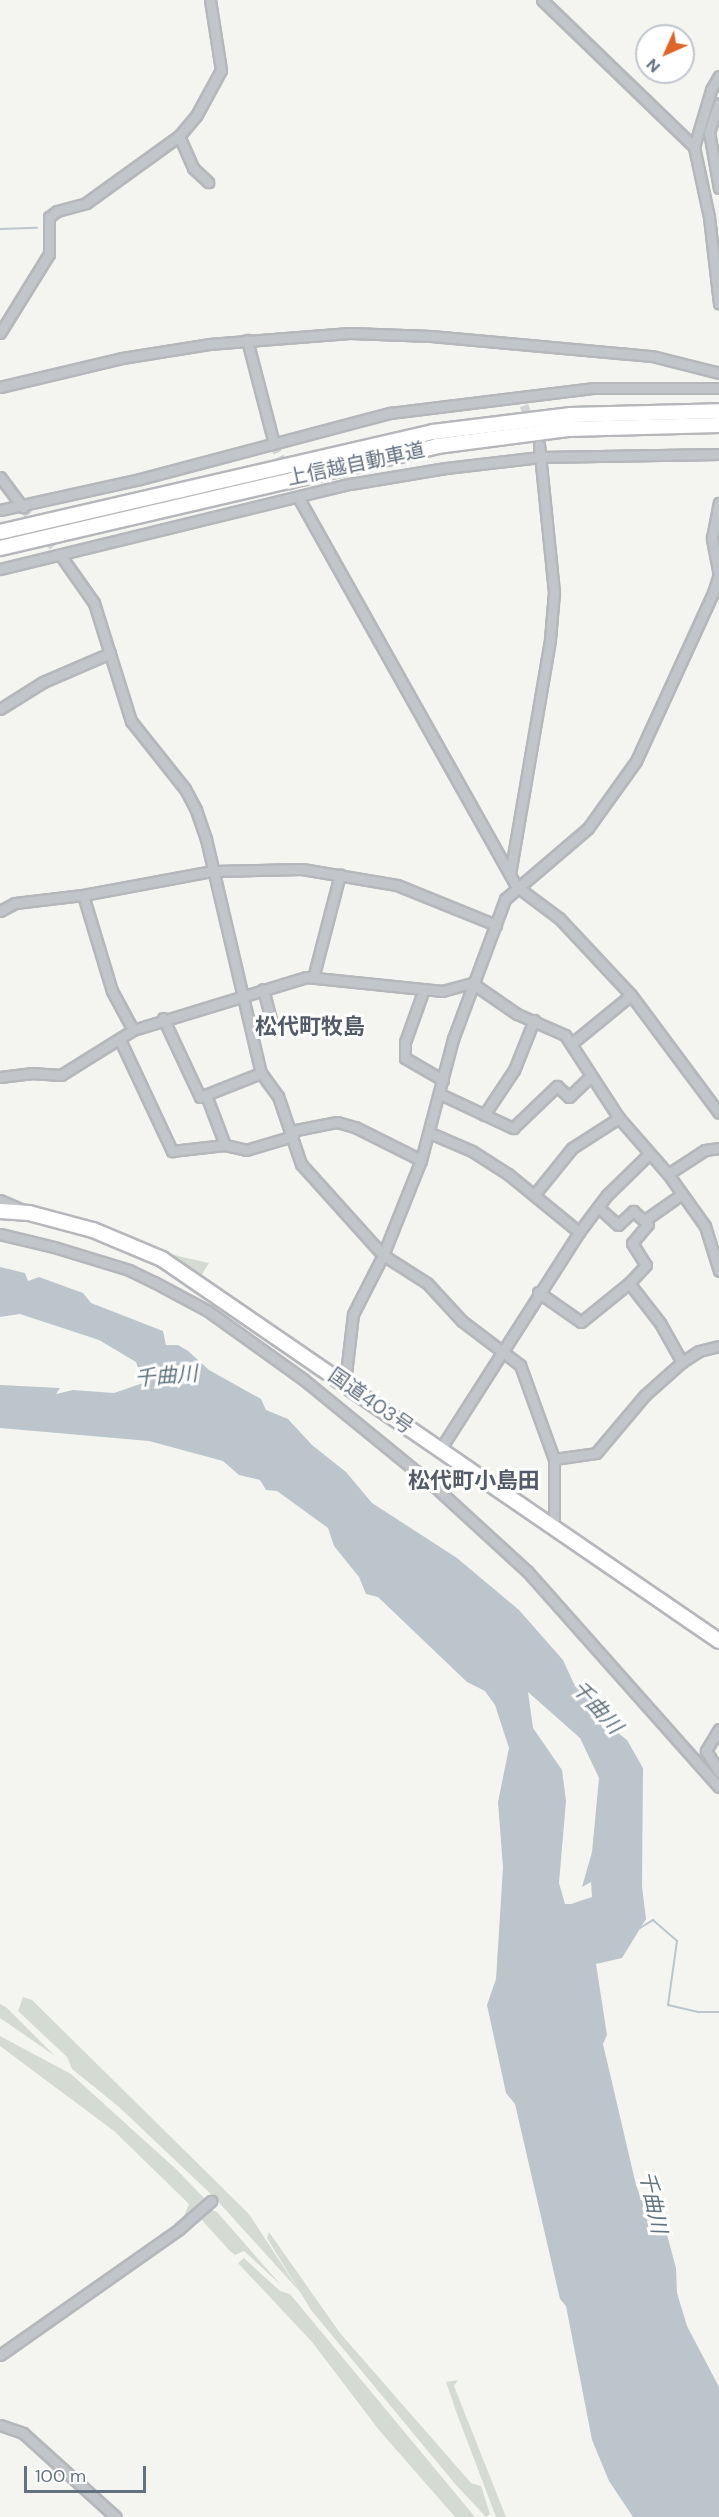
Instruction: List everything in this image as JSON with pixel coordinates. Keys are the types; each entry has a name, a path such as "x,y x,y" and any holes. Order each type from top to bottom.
{"highway":[{"name":"上信越自動車道","path":"0,532 433,432 571,415 719,411"},
{"name":"上信越自動車道","path":"0,548 437,446 568,429 719,425"},
{"name":"国道403号","path":"0,1211 29,1213 93,1230 162,1259 554,1525 719,1641"}],"street":[{"path":"0,333 49,254 49,217 57,211 86,203 179,136 196,116 221,70 210,0"},
{"path":"542,0 694,147"},
{"path":"719,76 711,90 694,147 709,217 719,303"},
{"path":"719,103 709,132 719,188"},
{"path":"179,136 193,168 208,182"},
{"path":"0,387 122,358 248,340 350,333 431,336 652,356 719,373"},
{"path":"248,340 274,444"},
{"path":"0,510 22,507 390,413 518,395 639,386 719,388"},
{"path":"518,395 524,405"},
{"path":"510,874 550,639 554,592 539,445"},
{"path":"0,569 298,497 425,471 540,457 719,454"},
{"path":"0,477 22,507"},
{"path":"298,497 516,886 559,918 632,995 719,1113"},
{"path":"345,1382 353,1314 383,1255 421,1160 472,983 505,899 516,886 588,828 636,761 713,593 719,575 712,538 719,503"},
{"path":"61,556 94,603 131,721 185,789 196,810 213,871 261,1073 278,1096 301,1164 310,1177 383,1255 428,1283 462,1321 520,1365 554,1459 554,1525"},
{"path":"0,709 43,681 110,653"},
{"path":"0,911 15,903 83,895 213,871 265,868 340,874 420,892 496,925"},
{"path":"314,978 340,874"},
{"path":"83,895 112,991 133,1030"},
{"path":"0,1077 31,1073 61,1075 133,1030 163,1018 242,994 314,978 442,991 472,983 518,1014 565,1035 619,1118 668,1174 705,1226 716,1250 719,1271"},
{"path":"263,989 274,1031"},
{"path":"424,989 405,1042 405,1058 443,1080"},
{"path":"571,1044 632,995"},
{"path":"163,1018 200,1097 261,1073"},
{"path":"484,1114 514,1070 534,1020"},
{"path":"120,1040 172,1151 225,1145 256,1149 292,1133 337,1122 355,1127 421,1160"},
{"path":"440,1094 513,1128 557,1086 569,1096 591,1076"},
{"path":"206,1095 225,1145"},
{"path":"534,1195 572,1148 619,1118"},
{"path":"430,1133 472,1151 534,1195 579,1232"},
{"path":"668,1174 705,1150 719,1148"},
{"path":"441,1448 538,1292 579,1232 598,1207 649,1154"},
{"path":"645,1220 682,1194"},
{"path":"0,1200 29,1213"},
{"path":"538,1292 581,1322 629,1283 646,1265 632,1244 646,1232 645,1220 633,1211 618,1225 598,1207"},
{"path":"0,1234 54,1246 154,1282 208,1311 303,1379 433,1485 526,1571 719,1787"},
{"path":"629,1283 660,1323 682,1362"},
{"path":"554,1459 587,1456 606,1446 645,1395 682,1362 699,1351 719,1346"},
{"path":"719,1729 706,1751 719,1772"},
{"path":"0,2355 179,2229 211,2201"},
{"path":"0,2425 23,2433 117,2517"}],"shaded area":[{"path":"145,1245 178,1256 209,1263 201,1276"},
{"path":"23,1997 32,2000 249,2214 300,2292 214,2197 119,2107 72,2069 67,2057 18,2011"},
{"path":"0,2004 6,2007 55,2056 0,2018"},
{"path":"0,2036 71,2074 177,2170 205,2199 200,2206 182,2220 189,2204 114,2131 0,2046"},
{"path":"208,2208 217,2212 281,2285 244,2251 235,2255 230,2251 198,2216"},
{"path":"269,2232 340,2333 471,2483 481,2486 490,2514 486,2517 456,2485 311,2310 267,2238"},
{"path":"244,2258 280,2291 290,2294 475,2517 455,2517 379,2430 312,2342 238,2263"},
{"path":"458,2380 454,2386 506,2517 496,2517 457,2414 446,2382"}],"water":[{"name":"千曲川","path":"0,1267 25,1273 28,1281 39,1277 83,1293 91,1303 163,1331 166,1345 178,1345 188,1351 209,1370 261,1399 266,1410 288,1419 312,1445 346,1472 372,1503 457,1558 519,1610 563,1660 574,1684 588,1690 610,1716 613,1729 627,1740 643,1768 642,1886 646,1919 622,1958 596,1964 607,2035 603,2044 636,2185 645,2208 666,2231 676,2268 677,2293 687,2326 719,2387 719,2517 633,2517 609,2481 592,2440 566,2306 560,2299 515,2104 506,2093 487,2005 496,1979 503,1867 498,1802 509,1748 495,1705 485,1691 467,1682 378,1597 366,1594 359,1577 334,1546 328,1528 277,1491 266,1490 260,1480 239,1475 223,1461 149,1441 0,1428 0,1385 60,1388 56,1394 73,1390 114,1393 143,1383 136,1362 99,1340 20,1314 0,1317","holes":["528,1692 580,1738 599,1778 592,1852 582,1887 591,1882 592,1897 565,1904 559,1883 566,1801 562,1770 533,1728"]}],"waterway":[{"path":"0,229 37,228"},
{"path":"640,1928 653,1920 677,1941 668,2005 699,2012 719,2012"},
{"path":"0,2420 8,2423"},
{"path":"16,2426 27,2430"}],"tunnel":[{"path":"524,405 531,423"},
{"path":"274,444 298,497"},
{"path":"23,507 61,556"}],"district":[{"name":"松代町牧島","path":"310,1027"},
{"name":"松代町小島田","path":"474,1481"}]}
